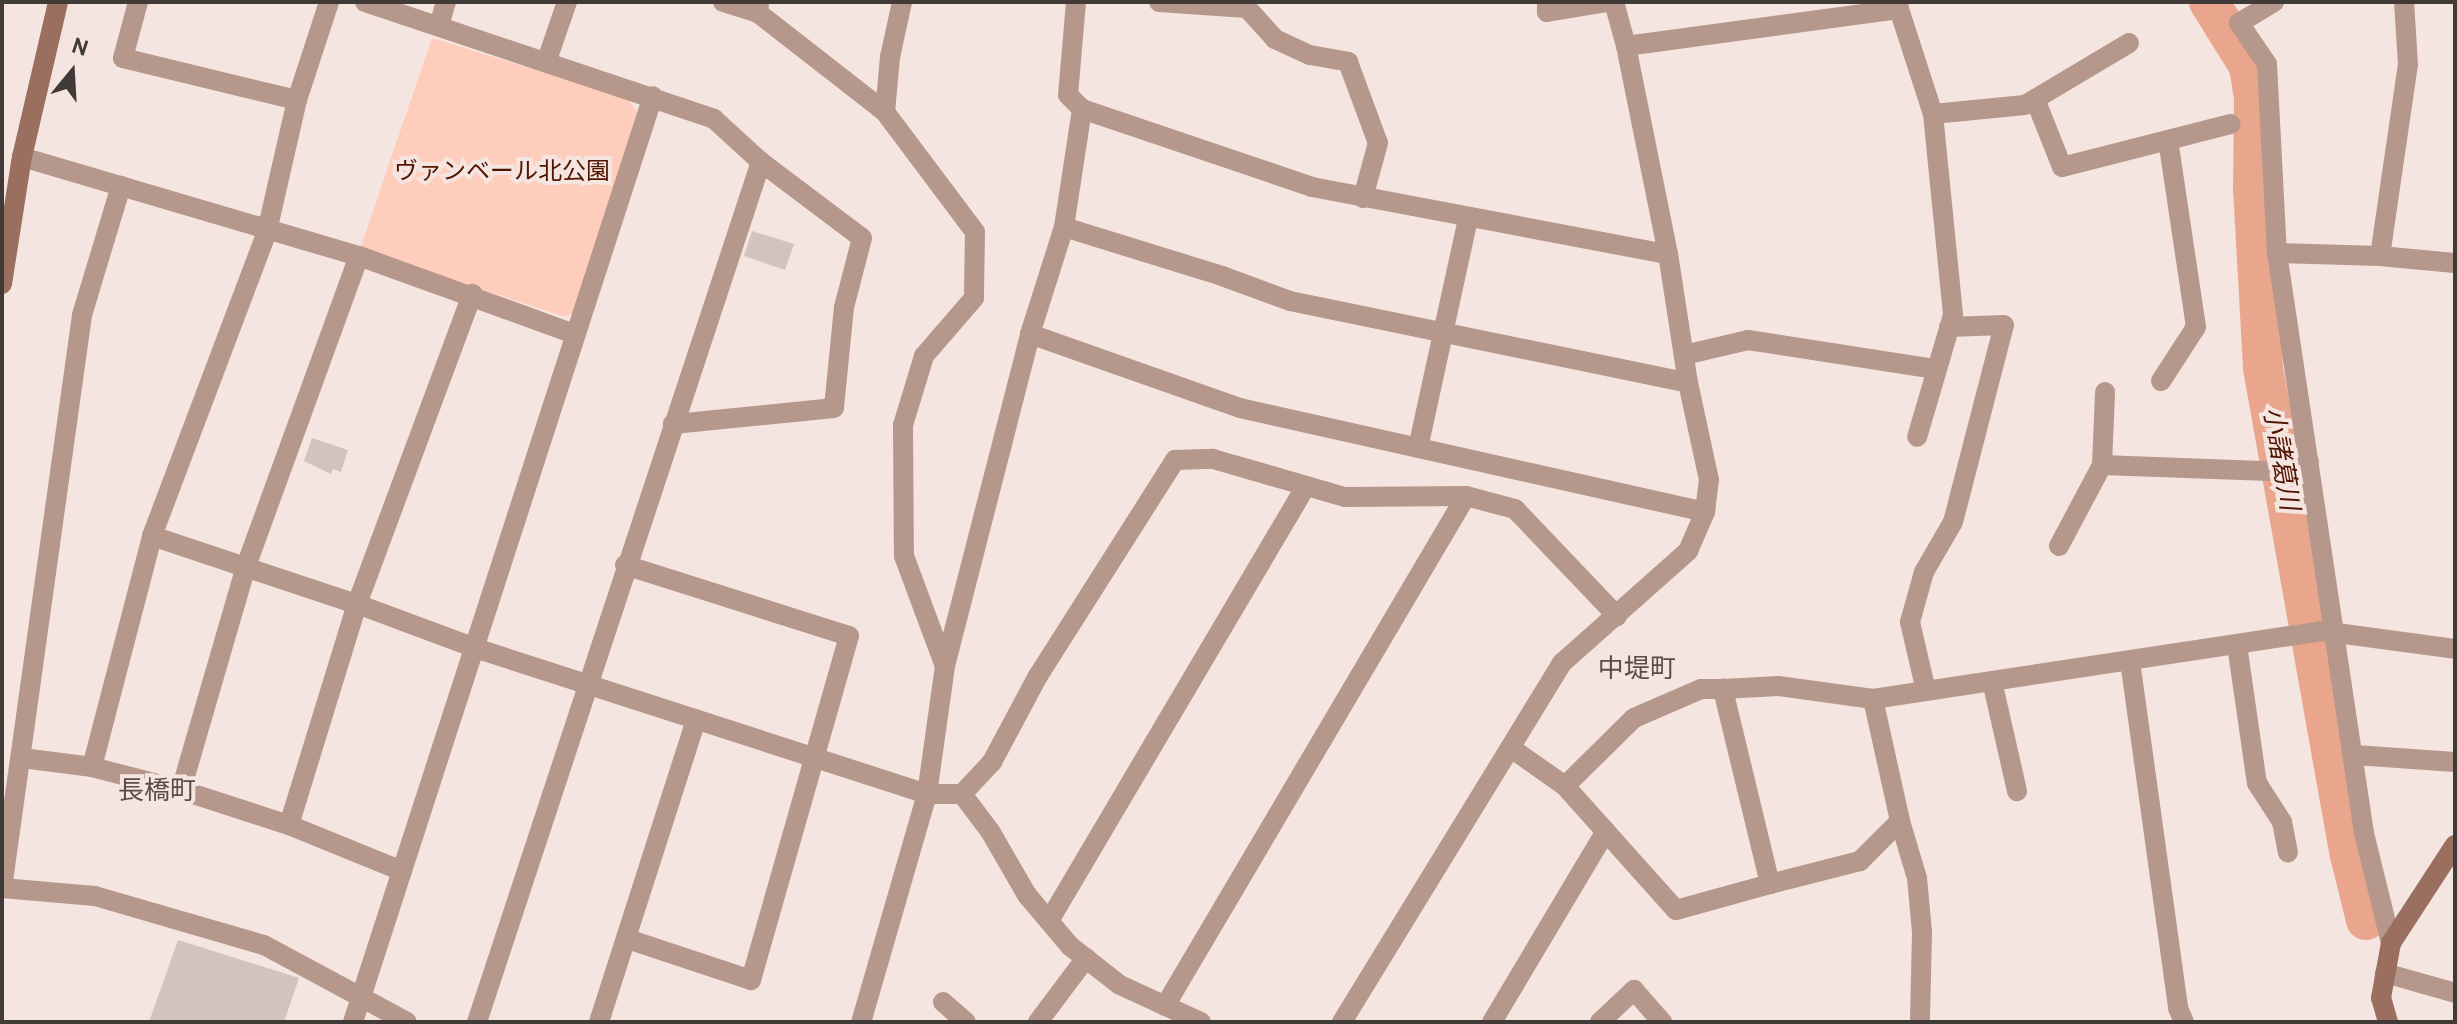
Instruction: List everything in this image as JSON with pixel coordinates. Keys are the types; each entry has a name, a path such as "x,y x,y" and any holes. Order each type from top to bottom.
{"street":[{"path":"2,284 22,157 58,2"},
{"path":"138,2 123,58 297,100"},
{"path":"92,767 152,536 267,231 297,100 329,2"},
{"path":"365,2 547,60 714,119 761,162 862,238 844,307 834,408 673,424"},
{"path":"439,26 446,2"},
{"path":"547,60 567,2"},
{"path":"723,2 758,8 885,112 975,232 974,298 924,356 903,425 904,556 945,666"},
{"path":"885,112 890,57 902,2"},
{"path":"1076,2 1068,95 1082,109 1312,187 1668,254"},
{"path":"1159,2 1247,5 1275,39 1310,55 1348,62 1378,143 1363,198"},
{"path":"1547,2 1547,12 1607,2"},
{"path":"1342,1022 1562,663 1688,551 1705,512 1709,480 1688,383 1668,254 1626,46 1614,2"},
{"path":"2274,2 2239,23 2267,64 2277,253 2303,462 2328,631 2355,755 2364,833 2391,943"},
{"path":"2380,256 2408,65 2404,2"},
{"path":"1626,46 1899,6 1933,114 1953,315 1917,437"},
{"path":"1933,114 2025,105 2129,43"},
{"path":"353,1022 653,96"},
{"path":"2035,99 2062,167 2231,124"},
{"path":"861,1022 927,794 945,666 1030,334 1064,227 1082,109"},
{"path":"2161,381 2196,327 2168,140"},
{"path":"22,157 359,256 472,294 575,334"},
{"path":"477,1022 625,565 761,162"},
{"path":"121,186 82,315 2,888 95,896 264,945 407,1022"},
{"path":"1418,448 1468,218"},
{"path":"1064,227 1222,276 1290,301 1688,383"},
{"path":"2277,253 2380,256 2455,263"},
{"path":"181,790 245,569 359,256"},
{"path":"289,825 357,604 472,294"},
{"path":"1926,691 1910,622 1924,572 1953,522 2004,325 1949,327"},
{"path":"1030,334 1240,408 1705,512"},
{"path":"1684,355 1748,340 1936,369"},
{"path":"2059,546 2102,465 2105,392"},
{"path":"152,536 357,604 475,648 927,794 962,794 992,762 1038,676 1175,460 1213,459 1345,497 1466,496 1515,509 1617,616"},
{"path":"2102,465 2269,471 2303,462"},
{"path":"1049,921 1306,486"},
{"path":"1165,1006 1466,496"},
{"path":"625,565 849,636 751,980 628,939"},
{"path":"1565,786 1634,718 1701,689 1778,686 1873,699 2328,631 2455,649"},
{"path":"2237,645 2257,783 2282,822 2288,852"},
{"path":"2130,661 2178,1008 2184,1022"},
{"path":"1992,681 2017,791"},
{"path":"1723,689 1770,884"},
{"path":"1873,699 1900,821 1917,878 1922,932 1920,1022"},
{"path":"599,1022 696,719"},
{"path":"1511,748 1565,786 1676,910 1860,861 1900,821"},
{"path":"2355,755 2455,762"},
{"path":"22,758 92,767 181,790 289,825 402,871"},
{"path":"962,794 990,831 1027,895 1086,958 1120,985 1200,1022"},
{"path":"1492,1022 1606,831"},
{"path":"2388,1022 2381,998 2391,943 2455,845"},
{"path":"1038,1022 1086,958"},
{"path":"2385,973 2455,993"},
{"path":"1600,1022 1634,990 1662,1022"},
{"path":"943,1002 966,1022"}],"green space":[{"name":"ヴァンベール北公園","path":"432,38 627,98 637,112 576,311 565,317 360,249"}],"building":[{"path":"752,231 794,244 785,270 744,256"},
{"path":"312,438 348,450 341,472 333,469 331,474 304,461"},
{"path":"178,940 299,978 284,1022 149,1022"}],"waterway":[{"name":"小諸葛川","path":"2209,2 2249,66 2254,99 2253,188 2263,368 2350,855 2366,920"}],"district":[{"name":"中堤町","path":"1637,671"},
{"name":"長橋町","path":"157,793"}]}
